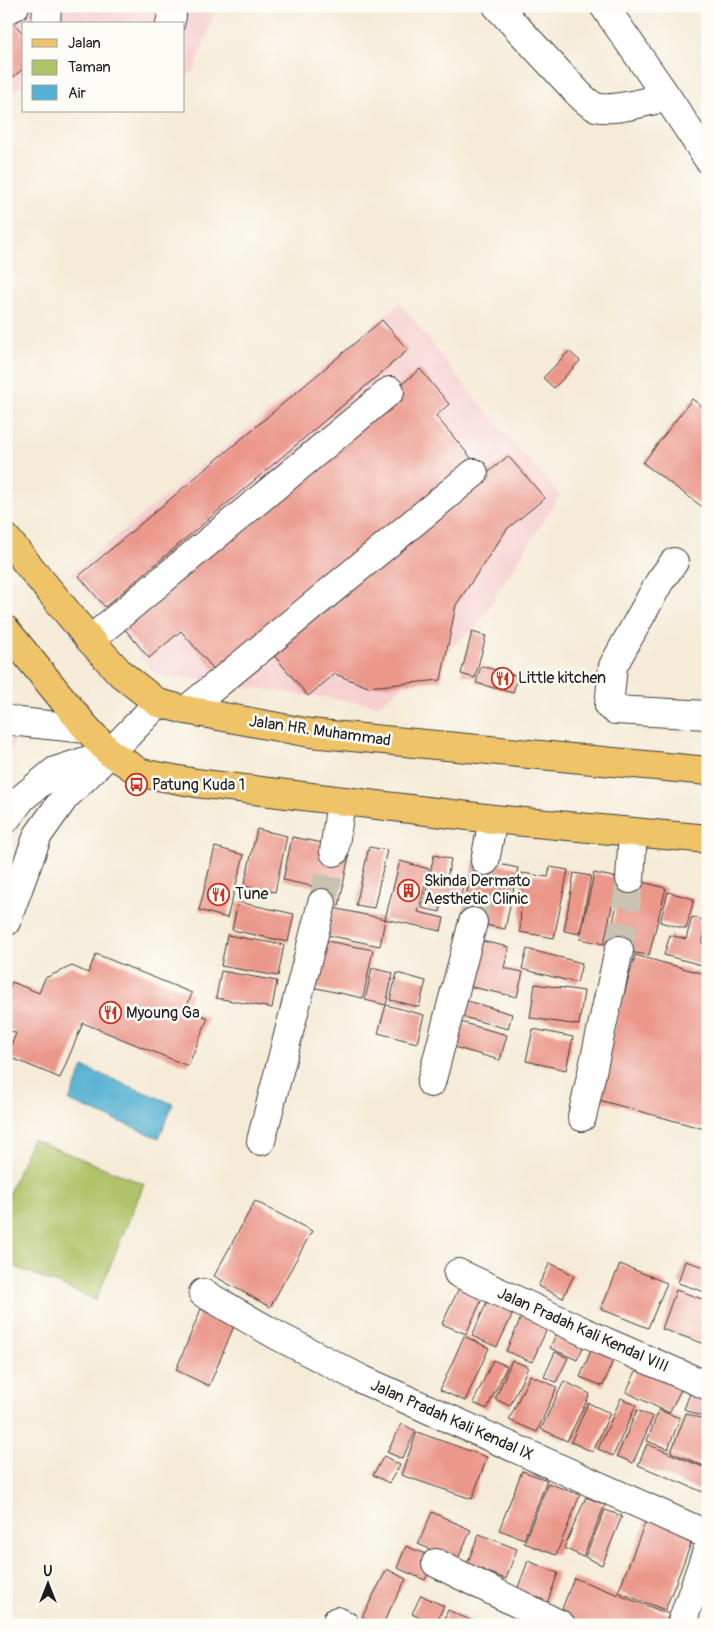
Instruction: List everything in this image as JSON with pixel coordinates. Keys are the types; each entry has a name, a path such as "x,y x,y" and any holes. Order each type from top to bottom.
{"main road":[{"name":"Jalan HR. Muhammad","path":"6,538 90,640 122,674 158,703 310,733 708,771"},
{"path":"6,630 87,729 110,753 141,773 196,783 493,819 708,838"}],"street":[{"path":"6,10 15,6"},
{"path":"46,22 47,6"},
{"path":"170,6 172,16 170,22"},
{"path":"498,6 577,92 596,107 617,108 667,98"},
{"path":"604,6 708,159"},
{"path":"90,640 390,391"},
{"path":"186,710 474,473"},
{"path":"674,562 660,581 613,666 609,706 615,710 708,715"},
{"path":"6,922 38,835 65,797 158,703"},
{"path":"6,719 87,729"},
{"path":"6,819 22,798 55,771 110,753"},
{"path":"334,852 341,801"},
{"path":"485,861 493,819"},
{"path":"630,879 633,832"},
{"path":"261,1141 322,903"},
{"path":"431,1083 472,922"},
{"path":"582,1117 619,950"},
{"name":"Jalan Pradah Kali Kendal VIII","path":"458,1273 604,1341 708,1386"},
{"name":"Jalan Pradah Kali Kendal IX","path":"203,1292 278,1336 361,1379 708,1535"},
{"path":"681,1625 708,1548"},
{"path":"436,1563 561,1625"}],"shaded area":[{"path":"6,6 217,6 194,71 185,76 185,22 22,22 22,86 6,98"},
{"path":"400,303 481,406 560,495 476,627 379,705 155,674 72,573"},
{"path":"6,733 16,736 6,762"}],"green space":[{"path":"32,1139 144,1184 96,1300 6,1263 6,1200"}],"water":[{"path":"83,1067 173,1104 159,1138 69,1101"}],"building":[{"path":"8,16 22,33 22,70 6,83 6,17"},
{"path":"382,320 408,350 105,607 79,576"},
{"path":"569,351 580,361 554,388 543,378"},
{"path":"420,369 449,404 436,416 472,459 217,673 181,631 149,658 118,621"},
{"path":"692,399 708,411 708,511 643,463"},
{"path":"508,456 545,498 507,529 456,605 441,680 368,687 335,674 308,696 272,653"},
{"path":"472,632 486,636 475,678 461,674"},
{"path":"481,666 518,676 513,693 476,683"},
{"path":"257,829 287,836 275,892 244,886"},
{"path":"292,837 328,844 327,851 349,855 339,906 313,901 316,887 283,880"},
{"path":"215,847 244,855 227,918 199,910"},
{"path":"369,847 387,850 374,908 356,905"},
{"path":"434,855 451,859 446,883 463,887 460,899 443,895 440,912 422,908"},
{"path":"474,859 518,868 505,929 461,920"},
{"name":"Skinda Dermato Aesthetic Clinic","path":"400,861 429,869 418,912 444,918 441,931 385,919"},
{"path":"550,867 568,870 554,938 520,932 522,873 548,877"},
{"path":"574,873 591,876 580,934 564,931"},
{"path":"594,873 618,878 604,944 580,939"},
{"path":"623,877 666,888 649,955 607,949"},
{"path":"668,892 694,899 686,929 660,922"},
{"path":"238,902 294,914 288,942 232,930"},
{"path":"333,908 385,919 380,946 327,935"},
{"path":"692,917 708,921 702,943 708,945 705,966 664,955 670,935 686,939"},
{"path":"227,935 284,945 278,976 221,966"},
{"path":"317,939 373,950 363,998 307,986"},
{"path":"477,940 509,947 504,968 523,972 517,997 467,986"},
{"path":"527,949 582,963 577,983 522,969"},
{"path":"96,954 192,993 186,1009 208,1018 188,1066 83,1023 60,1078 7,1056 16,1033 6,1029 6,995 12,982 39,993 45,978 72,966 88,973"},
{"path":"635,955 708,975 708,1130 595,1099"},
{"path":"372,968 393,973 386,1005 365,1000"},
{"path":"221,971 277,981 272,1008 216,998"},
{"path":"397,973 426,981 419,1007 390,1000"},
{"path":"535,984 584,991 579,1025 530,1018"},
{"path":"464,1000 512,1014 508,1029 459,1016"},
{"path":"386,1005 424,1015 417,1043 378,1033"},
{"path":"453,1020 507,1035 500,1060 446,1045"},
{"path":"533,1029 573,1037 566,1070 526,1061"},
{"path":"255,1201 312,1231 270,1307 214,1276"},
{"path":"685,1261 708,1268 708,1293 678,1283"},
{"path":"550,1263 574,1275 563,1298 538,1286"},
{"path":"620,1264 667,1283 648,1328 601,1309"},
{"path":"460,1286 483,1297 466,1334 442,1324"},
{"path":"676,1290 708,1301 708,1345 662,1329"},
{"path":"489,1297 515,1309 497,1347 472,1336"},
{"path":"201,1309 234,1326 209,1386 176,1370"},
{"path":"524,1311 550,1322 532,1362 506,1351"},
{"path":"559,1327 587,1339 577,1360 550,1348"},
{"path":"464,1336 489,1348 465,1401 440,1390"},
{"path":"593,1346 615,1355 603,1386 580,1377"},
{"path":"555,1352 568,1358 556,1382 544,1377"},
{"path":"493,1360 507,1366 487,1409 473,1403"},
{"path":"512,1360 528,1367 510,1406 495,1399"},
{"path":"639,1365 683,1386 669,1413 626,1392"},
{"path":"530,1375 557,1387 537,1432 509,1420"},
{"path":"564,1381 590,1394 567,1441 541,1429"},
{"path":"693,1386 708,1392 708,1419 684,1409"},
{"path":"621,1398 636,1405 613,1456 598,1449"},
{"path":"588,1403 610,1413 593,1452 571,1442"},
{"path":"637,1410 653,1417 633,1463 617,1456"},
{"path":"659,1410 680,1418 668,1449 647,1441"},
{"path":"686,1413 708,1421 708,1457 704,1466 671,1452"},
{"path":"402,1424 416,1431 402,1459 387,1452"},
{"path":"417,1432 487,1457 472,1499 401,1475"},
{"path":"647,1444 708,1469 708,1481 703,1492 638,1465"},
{"path":"384,1456 400,1465 389,1483 373,1475"},
{"path":"522,1471 547,1480 524,1539 499,1530"},
{"path":"548,1483 580,1495 556,1555 524,1543"},
{"path":"586,1497 605,1505 583,1557 564,1548"},
{"path":"605,1510 622,1516 602,1565 585,1557"},
{"path":"432,1512 471,1530 457,1561 418,1544"},
{"path":"647,1518 694,1536 665,1610 618,1592"},
{"path":"479,1534 517,1549 506,1579 467,1564"},
{"path":"406,1546 435,1558 425,1580 397,1568"},
{"path":"528,1561 558,1573 545,1609 514,1598"},
{"path":"387,1569 406,1579 382,1625 378,1625 362,1617"},
{"path":"574,1578 669,1614 665,1625 589,1625 560,1614"},
{"path":"421,1595 444,1606 435,1625 412,1614"},
{"path":"448,1610 481,1625 442,1625"},
{"path":"411,1619 423,1625 408,1625"}],"tunnel":[{"path":"322,903 334,852"},
{"path":"473,922 485,861"},
{"path":"619,950 630,879"}],"place":[{"name":"Little kitchen","path":"502,678"},
{"name":"Patung Kuda 1","path":"136,785"},
{"name":"Skinda Dermato Aesthetic Clinic","path":"408,890"},
{"name":"Tune","path":"219,894"},
{"name":"Myoung Ga","path":"110,1013"}]}
